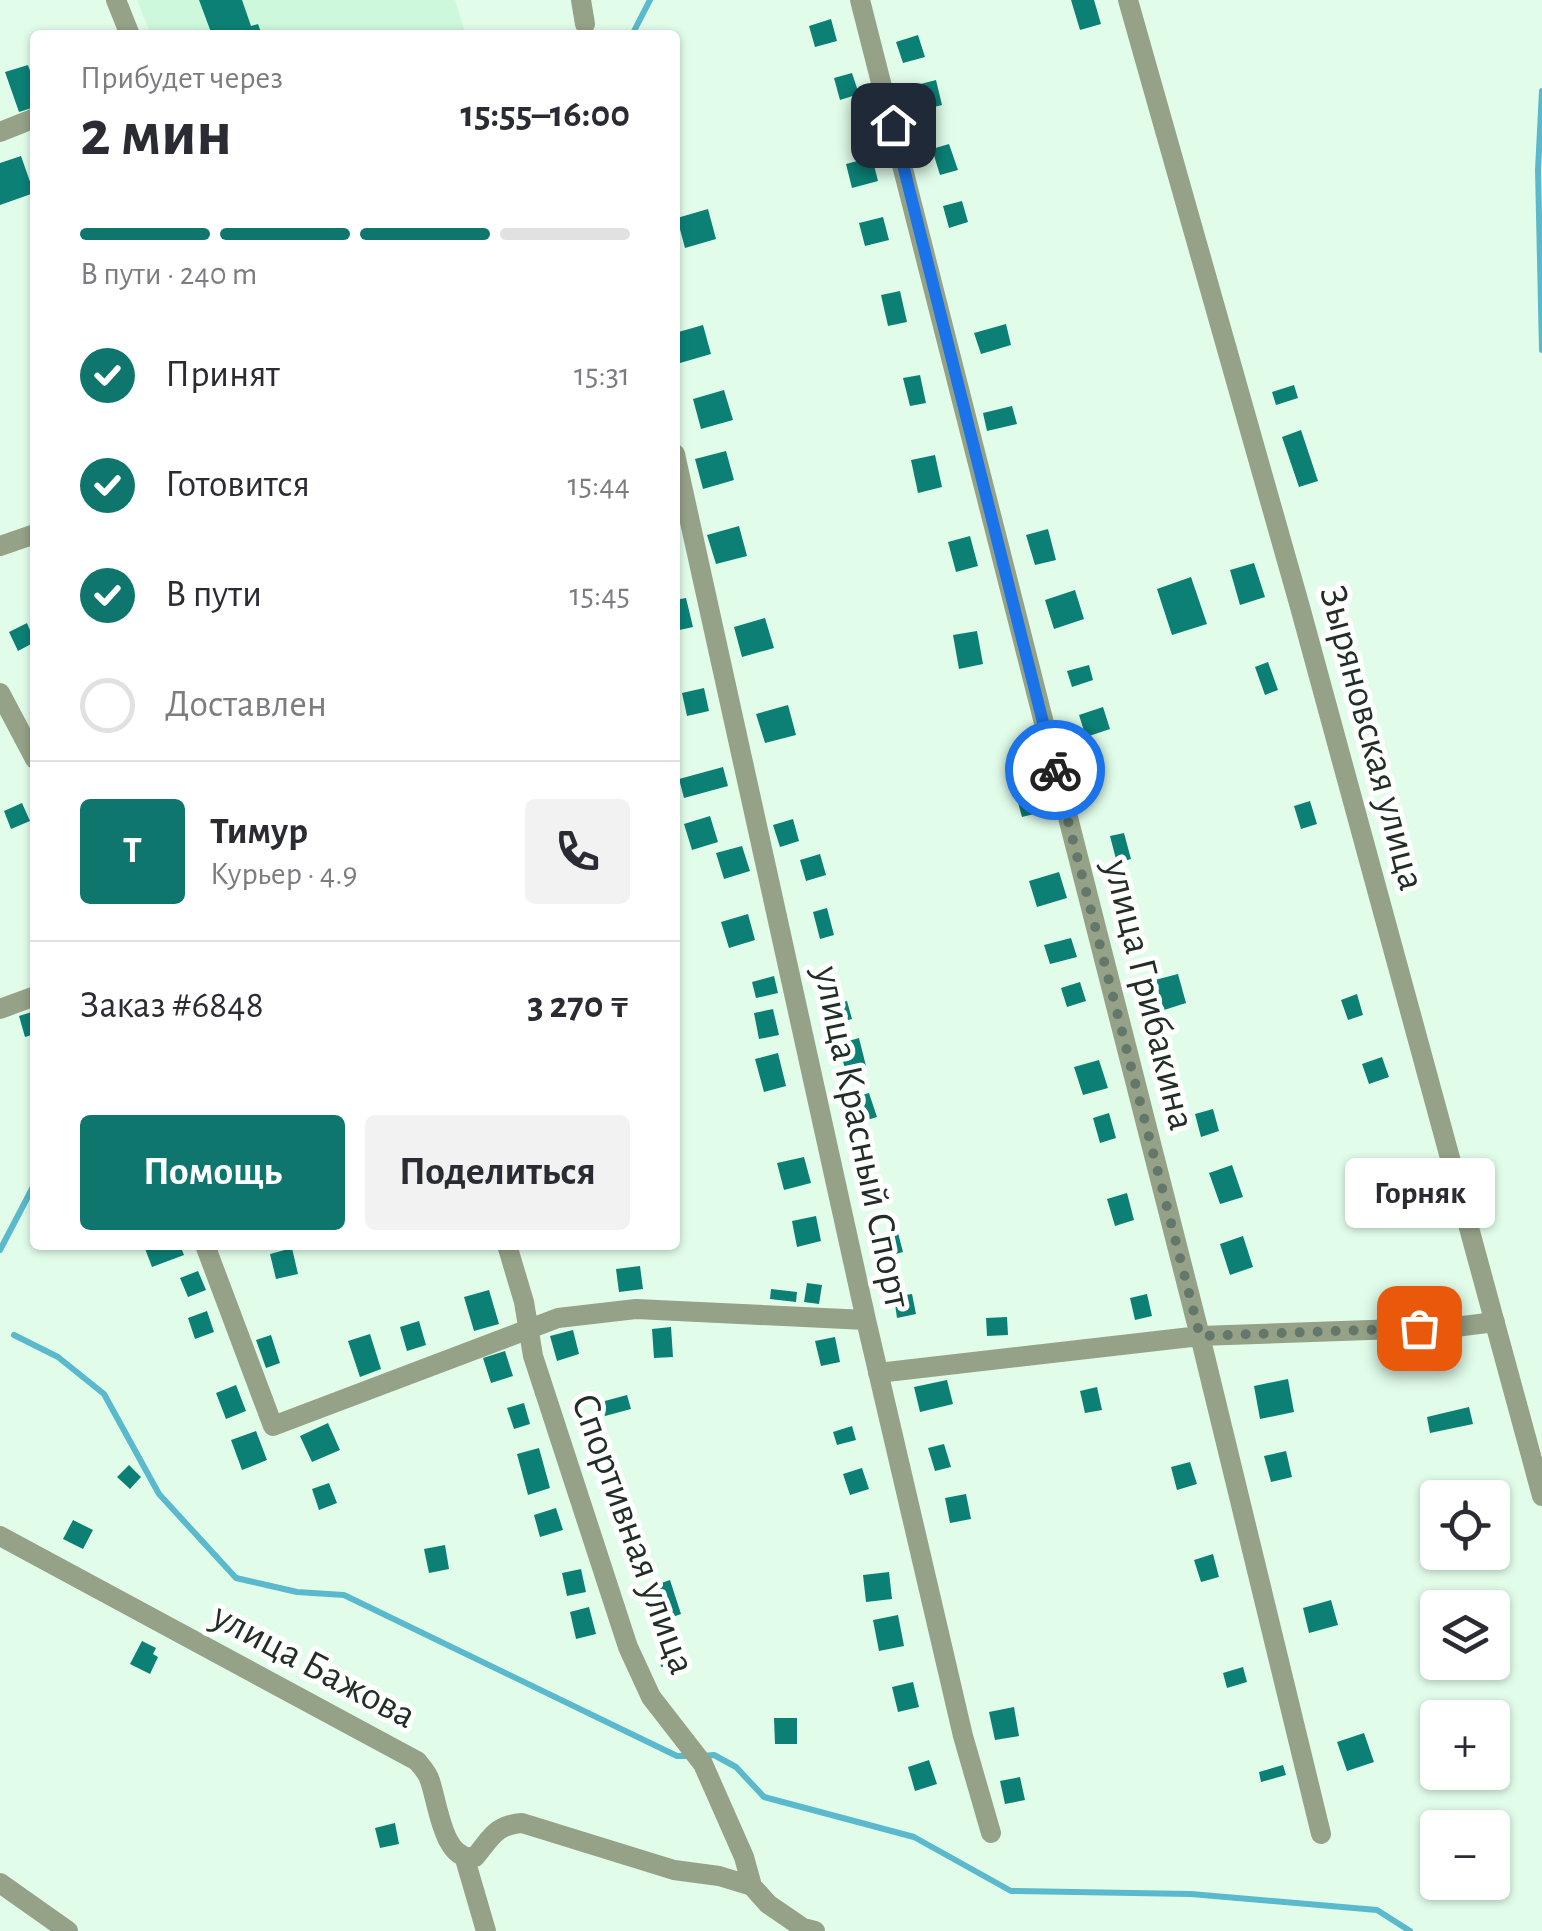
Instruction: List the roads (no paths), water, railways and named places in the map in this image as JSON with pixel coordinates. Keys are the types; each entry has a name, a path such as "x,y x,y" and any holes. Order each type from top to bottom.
{"street":[{"path":"116,0 128,30"},
{"path":"581,0 585,24"},
{"name":"улица Грибакина","path":"860,0 1200,1336 1321,1834"},
{"name":"Зыряновская улица","path":"1128,0 1300,607 1542,1496"},
{"path":"0,132 30,120"},
{"name":"улица Красный Спорт","path":"680,477 866,1320 963,1736 992,1832"},
{"path":"0,546 30,536"},
{"path":"0,693 30,750"},
{"path":"0,1008 30,998"},
{"path":"207,1250 273,1426 558,1318 636,1309 720,1310 866,1320"},
{"name":"Спортивная улица","path":"508,1250 530,1329 533,1356 628,1646 651,1697 699,1757 744,1857 752,1886"},
{"path":"878,1372 1200,1336 1456,1327 1496,1322"},
{"name":"улица Бажова","path":"0,1536 417,1761 429,1776 439,1817 456,1854 465,1858 486,1931"},
{"path":"465,1858 475,1856 498,1829 522,1823 674,1870 752,1886 768,1904 807,1930"},
{"path":"0,1884 68,1931"}],"waterway":[{"path":"635,30 650,0"},
{"path":"1542,91 1538,170 1542,350"},
{"path":"0,1250 30,1193"},
{"path":"14,1335 58,1357 104,1394 159,1494 236,1578 297,1592 344,1595 677,1756 689,1756"},
{"path":"702,1756 714,1755 736,1767 764,1797 914,1837 1011,1891 1191,1894 1377,1910 1410,1931"}],"place":[{"name":"Горняк","path":"1419,1328"}]}
